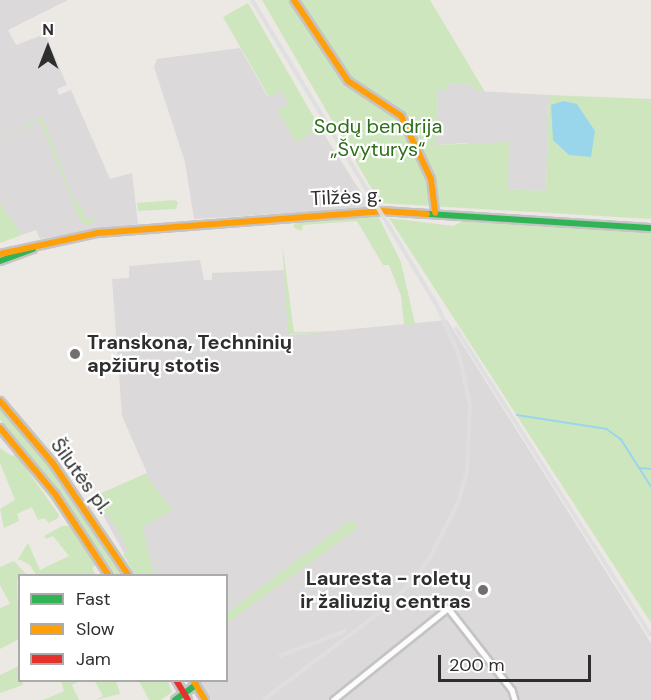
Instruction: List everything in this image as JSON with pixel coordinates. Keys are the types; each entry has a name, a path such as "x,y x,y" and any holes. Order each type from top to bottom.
{"main road":[{"path":"294,0 348,81 401,116 431,179 435,213"},
{"name":"Tilžės g.","path":"0,254 97,233 381,211 651,228"},
{"name":"Tilžės g.","path":"0,261 44,244"},
{"name":"Šilutės pl.","path":"0,400 52,462 128,574"},
{"name":"Šilutės pl.","path":"0,428 55,494 108,574"},
{"path":"0,441 7,436"},
{"path":"177,682 188,700"},
{"path":"175,700 195,683 205,700"}],"street":[{"path":"333,700 448,608 512,690 515,700"}],"shaded area":[{"path":"0,0 68,0 8,30 16,45 45,34 67,85 57,89 59,95 71,90 110,179 132,173 138,224 40,239 36,230 22,235 0,203"},
{"path":"240,48 268,97 281,91 289,103 296,142 320,128 371,208 194,219 185,162 154,67 157,59"},
{"path":"448,83 474,85 476,91 549,95 546,191 507,189 466,143 436,145 438,89"},
{"path":"200,260 204,280 212,280 212,273 284,270 290,335 447,320 651,643 651,700 209,700 197,682 228,682 228,574 135,574 93,497 147,473 122,416 112,279 129,278 129,266"}],"green space":[{"name":"Sodų bendrija „Švyturys“","path":"262,0 430,0 485,92 475,91 474,85 448,83 447,90 438,90 436,145 509,142 508,189 546,191 549,95 651,99 651,219 380,203"},
{"path":"248,3 320,128 296,142 277,110 289,103 281,91 269,97 223,17"},
{"path":"42,116 74,200 83,209 85,219 100,217 88,225 82,224 40,120 0,141"},
{"path":"174,200 178,202 176,209 138,211 137,203"},
{"path":"0,203 22,235 0,243"},
{"path":"378,216 401,262 415,324 404,325 401,296 389,265 383,265 357,221 303,225 301,231 293,227 297,220"},
{"path":"389,218 453,226 463,221 651,233 651,623"},
{"path":"282,242 294,332 351,331 288,334"},
{"path":"0,408 55,472 124,574 115,574 49,478 0,420"},
{"path":"0,448 12,456 16,454 59,515 58,518 49,523 44,518 38,520 32,507 17,514 19,521 4,528 0,509 15,500 0,463"},
{"path":"145,474 172,510 143,527 154,574 134,573 123,554 128,551 120,533 93,497"},
{"path":"352,519 358,528 228,622 228,612"},
{"path":"62,526 70,526 96,565 92,568 95,574 35,574 30,565 18,559 28,543 40,570 69,556 53,536 46,539 44,536"},
{"path":"14,561 26,574 18,574 17,581 18,640 0,649 0,608 10,604 0,585 0,567"},
{"path":"18,666 18,682 22,682 23,685 0,693 0,675"},
{"path":"61,682 78,682 72,685 79,700 43,700 64,691"},
{"path":"96,682 116,682 120,694 95,700 103,696"},
{"path":"140,682 168,682 172,692 161,700 149,700"}],"water":[{"path":"563,101 577,104 595,131 591,157 569,155 553,140 551,105"}],"waterway":[{"path":"517,415 607,429 621,439 651,486"},
{"path":"640,468 651,469"}],"railway":[{"path":"252,0 437,305 459,355 470,405 467,472 458,503 429,559 410,584 379,613 263,700"},
{"path":"455,327 651,636"},
{"path":"279,656 346,631"}],"traffic: fast":[{"path":"427,214 651,228"},
{"path":"0,261 33,249"},
{"path":"175,700 196,685"}],"traffic: slow":[{"path":"294,0 348,81 401,116 431,179 435,213"},
{"path":"0,254 97,233 381,211 427,214"},
{"path":"0,401 52,462 128,574"},
{"path":"0,428 55,494 108,574"},
{"path":"194,682 205,700"}],"traffic: jam":[{"path":"177,682 188,700"}],"place":[{"name":"Transkona, Techninių apžiūrų stotis","path":"75,354"},
{"name":"Lauresta - roletų ir žaliuzių centras","path":"483,590"}]}
